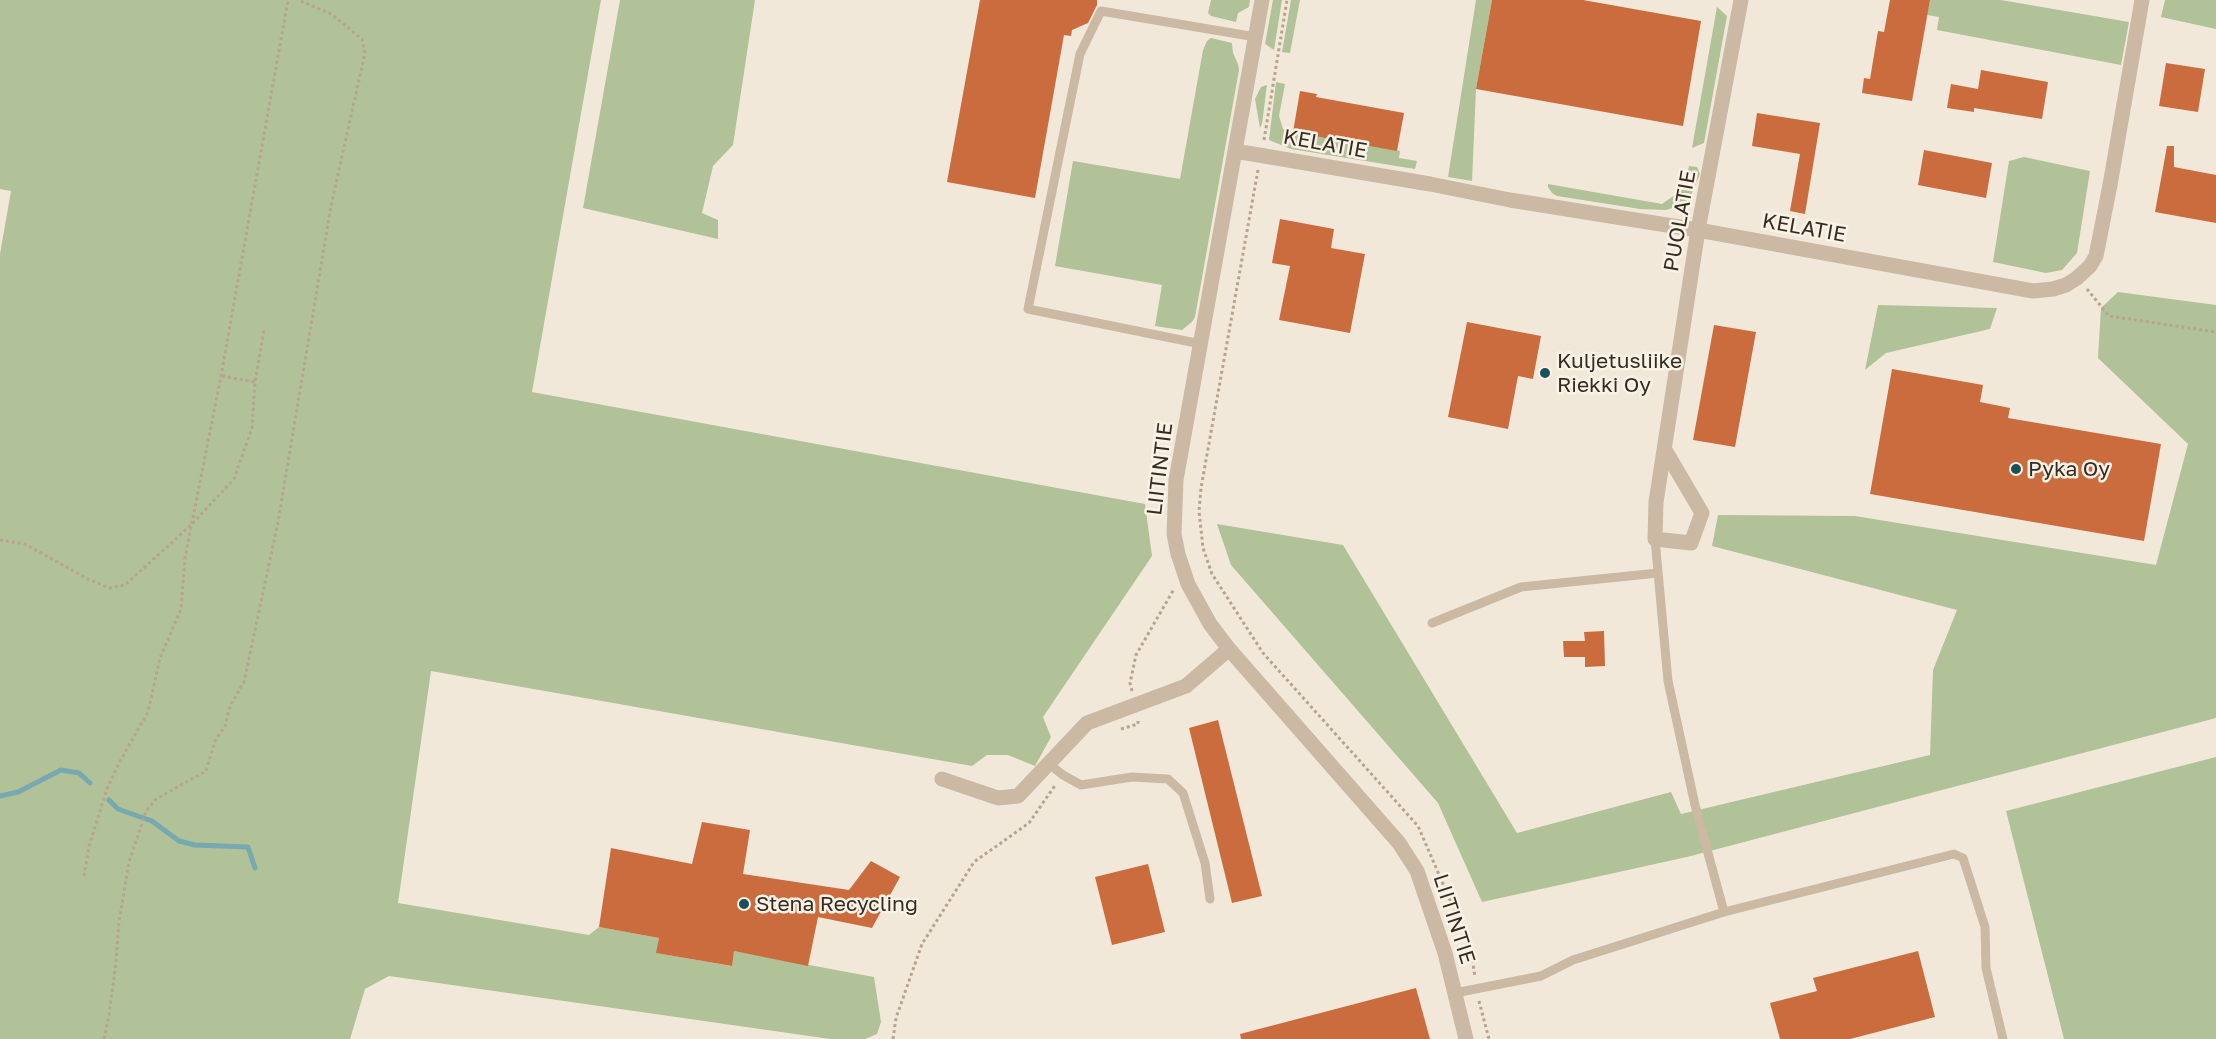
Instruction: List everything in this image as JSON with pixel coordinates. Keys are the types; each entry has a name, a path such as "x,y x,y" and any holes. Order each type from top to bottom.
{"street":[{"name":"LIITINTIE","path":"1262,0 1176,480 1174,534 1188,584 1210,624 1229,649 1399,843 1417,871 1445,953 1466,1039"},
{"name":"PUOLATIE","path":"1655,539 1656,502 1698,230 1741,0"},
{"path":"2077,278 2091,266 2099,244 2142,0"},
{"name":"KELATIE","path":"1235,151 1430,183 1510,200 1698,230 2033,291 2066,285 2077,278"},
{"path":"1655,539 1692,543 1702,513 1665,450"},
{"path":"942,779 998,798 1018,796 1087,723 1186,686 1229,649"}],"lane":[{"path":"1099,0 1101,11 1080,54 1028,309 1201,344"},
{"path":"1101,11 1256,37"},
{"path":"1655,539 1668,681 1695,805 1724,912"},
{"path":"1432,623 1521,587 1658,573"},
{"path":"1049,765 1081,784 1132,777 1168,779 1183,793 1205,863 1210,899"},
{"path":"1455,993 1541,976 1573,960 1724,912 1954,854 1963,858 1985,927 1986,968 2003,1039"}],"path":[{"path":"84,876 89,846 107,789 148,712 160,658 181,609 185,558 221,376 288,0"},
{"path":"104,1039 118,922 127,872 141,825 146,811 156,799 206,771 215,741 225,726 230,706 244,682 278,522 331,206 365,53 362,39 331,14 299,0"},
{"path":"1287,0 1262,155 1250,206 1201,488 1199,511 1203,548 1212,574 1263,653 1418,826 1470,946 1476,989 1489,1039"},
{"path":"2077,278 2109,316 2216,332"},
{"path":"0,540 25,544 88,579 110,588 125,585 191,525 234,479 252,428 255,382 264,330"},
{"path":"221,376 255,382"}],"green space":[{"path":"0,0 601,0 532,392 1145,504 1152,556 1043,717 1051,737 1035,766 1008,755 987,755 972,766 431,671 398,903 589,935 599,927 659,938 657,953 731,966 734,951 874,977 881,1022 877,1034 865,1039 830,1039 389,976 365,989 350,1039 0,1039 0,254 11,191 0,189"},
{"path":"620,0 755,0 733,145 713,166 702,213 718,220 718,239 583,208"},
{"path":"1211,0 1250,0 1249,7 1238,13 1236,22 1211,16 1208,13"},
{"path":"1273,0 1282,0 1274,50 1265,44"},
{"path":"1291,0 1300,0 1290,53 1282,52"},
{"path":"1476,0 1492,0 1476,89 1472,181 1448,177"},
{"path":"1930,0 2001,0 2129,22 2121,65 1937,30 1939,17 1927,15"},
{"path":"2165,0 2216,0 2216,29 2161,17"},
{"path":"1717,7 1727,16 1704,143 1692,148"},
{"path":"1211,38 1232,43 1239,70 1195,317 1182,330 1155,326 1162,285 1055,266 1073,161 1180,179 1203,50"},
{"path":"1276,82 1285,84 1279,116 1283,129 1400,151 1399,158 1417,161 1415,169 1291,149 1269,140"},
{"path":"1267,85 1260,128 1255,99 1261,87"},
{"path":"2024,157 2090,171 2077,253 2062,270 2046,273 1993,262 2009,161"},
{"path":"1689,166 1697,167 1700,174 1692,193 1686,202 1666,210 1640,209 1557,196 1548,187 1548,184 1662,204 1685,188"},
{"path":"2118,292 2216,305 2216,718 1687,857 1482,902 1438,803 1231,565 1217,524 1343,545 1517,833 1671,792 1681,814 1930,755 1933,670 1957,610 1712,546 1718,515 1855,516 2156,565 2188,444 2098,358 2101,308"},
{"path":"1878,305 1997,308 1990,329 1886,353 1865,370"},
{"path":"2216,757 2216,1039 2064,1039 2006,811"}],"building":[{"path":"980,0 1097,0 1097,5 1088,23 1072,30 1071,36 1064,35 1035,198 947,182"},
{"path":"1492,0 1583,0 1701,21 1683,126 1476,89"},
{"path":"1890,0 1930,0 1912,101 1862,93 1864,78 1870,79 1878,31 1884,32"},
{"path":"2166,63 2205,69 2198,112 2159,106"},
{"path":"1981,70 2048,82 2042,119 1974,108 1974,112 1947,108 1951,84 1978,89"},
{"path":"1300,91 1317,94 1316,97 1404,113 1397,151 1293,132"},
{"path":"1757,113 1820,123 1805,214 1790,211 1800,154 1752,146"},
{"path":"2167,146 2174,146 2174,167 2216,175 2216,223 2155,212"},
{"path":"1924,150 1992,163 1986,198 1918,185"},
{"path":"1280,219 1334,229 1331,248 1365,254 1350,333 1279,320 1290,266 1272,263"},
{"path":"1467,322 1541,336 1533,379 1518,376 1508,429 1448,417"},
{"path":"1714,325 1756,332 1735,447 1693,440"},
{"name":"Pyka Oy","path":"1892,369 1983,385 1980,402 2010,408 2008,418 2161,444 2144,541 1870,494"},
{"path":"1604,631 1605,666 1585,667 1585,657 1564,657 1563,641 1585,641 1584,632"},
{"path":"1218,720 1262,896 1232,903 1189,728"},
{"name":"Stena Recycling","path":"702,822 750,830 743,874 849,890 871,861 900,877 872,928 818,917 808,966 734,951 732,966 656,953 659,938 599,927 611,848 692,864"},
{"path":"1148,864 1165,932 1112,945 1095,877"},
{"path":"1918,951 1935,1017 1850,1039 1780,1039 1770,1003 1817,991 1813,978"},
{"path":"1416,988 1430,1039 1241,1039 1240,1034"}],"waterway":[{"path":"0,796 18,792 61,770 79,773 90,783"},
{"path":"109,800 118,809 152,821 179,841 195,845 248,847 255,868"}],"place":[{"name":"Kuljetusliike Riekki Oy","path":"1545,373"},
{"name":"Pyka Oy","path":"2016,469"},
{"name":"Stena Recycling","path":"744,904"}]}
